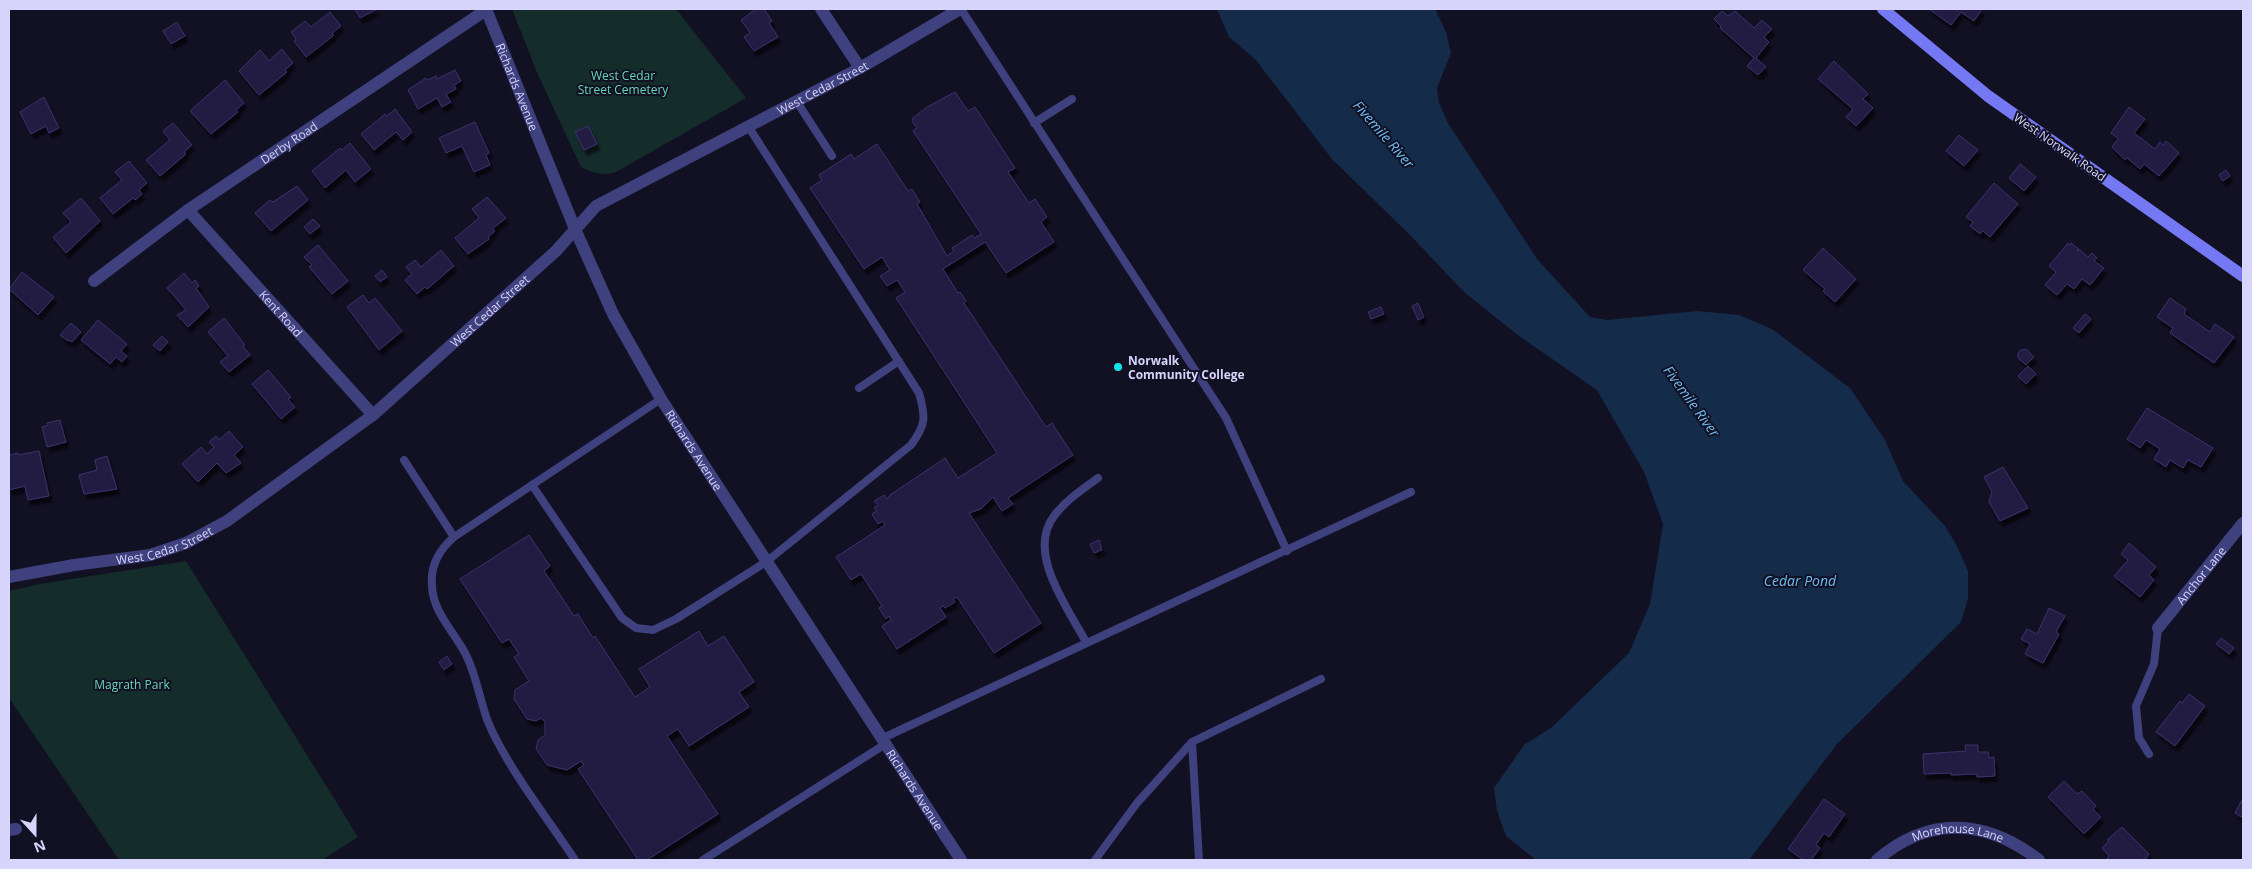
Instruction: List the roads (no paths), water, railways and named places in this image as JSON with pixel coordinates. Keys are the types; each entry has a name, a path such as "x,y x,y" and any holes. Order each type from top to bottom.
{"main road":[{"name":"West Norwalk Road","path":"1883,9 1988,96 2243,276"}],"street":[{"path":"821,9 860,68"},
{"name":"West Cedar Street","path":"9,577 74,565 150,555 186,543 227,521 373,415 556,251 596,206 860,68 960,9"},
{"name":"Derby Road","path":"94,280 188,210 486,10"},
{"name":"Richards Avenue","path":"486,10 574,229 613,314 661,399 766,562 885,740 961,860"},
{"name":"Kent Road","path":"188,210 373,415"},
{"name":"Anchor Lane","path":"2158,628 2243,523"},
{"name":"Morehouse Lane","path":"1876,860 1907,839 1947,828 1970,828 1991,832 2016,843 2039,860"}],"lane":[{"path":"960,9 1226,418 1286,551"},
{"path":"1034,123 1072,99"},
{"path":"797,102 832,156"},
{"path":"532,485 622,618 636,628 653,630 670,622 766,562 911,445 922,430 925,411 919,393 748,126"},
{"path":"859,388 899,362"},
{"path":"575,860 504,752 488,722 468,659 436,604 432,587 435,562 446,544 454,537 661,399"},
{"path":"404,460 454,537"},
{"path":"1086,642 1048,569 1044,540 1049,524 1054,516 1098,478"},
{"path":"703,860 885,740 1086,642 1411,492"},
{"path":"2149,754 2139,738 2136,706 2154,664 2158,628"},
{"path":"1095,860 1137,803 1192,742 1321,680"},
{"path":"1192,742 1199,860"}],"water":[{"name":"Cedar Pond","path":"1217,9 1435,9 1446,32 1451,53 1437,88 1439,103 1448,123 1537,259 1590,317 1607,320 1697,311 1739,315 1772,329 1850,388 1885,440 1903,481 1945,526 1957,546 1968,571 1968,599 1961,622 1837,744 1749,860 1536,860 1506,836 1497,811 1494,788 1524,745 1552,727 1629,653 1650,604 1663,524 1644,472 1597,390 1519,336 1464,292 1411,236 1332,159 1255,59 1229,37"}],"place":[{"name":"Norwalk Community College","path":"1118,367"}],"park label":[{"name":"West Cedar Street Cemetery","path":"623,82"},
{"name":"Magrath Park","path":"132,684"}],"water label":[{"name":"Fivemile River","path":"1384,134"},
{"name":"Fivemile River","path":"1692,401"}]}
